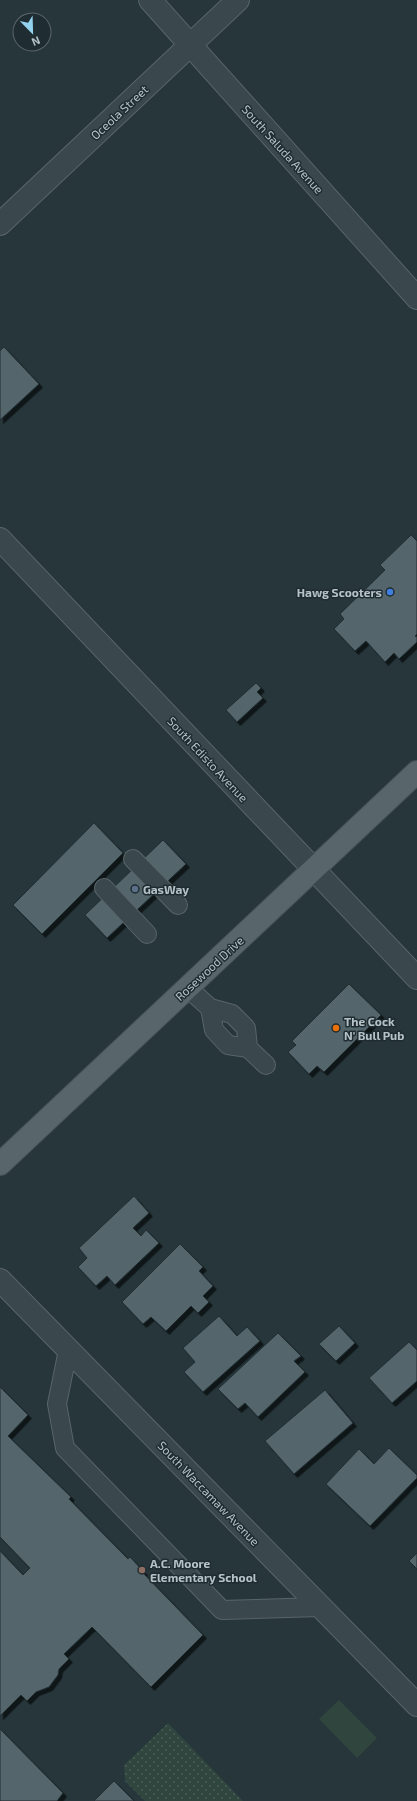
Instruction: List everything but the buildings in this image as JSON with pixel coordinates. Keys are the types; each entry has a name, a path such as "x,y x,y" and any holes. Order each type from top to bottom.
{"main road":[{"name":"Rosewood Drive","path":"0,1164 417,772"}],"street":[{"name":"South Saluda Avenue","path":"150,0 417,298"},
{"name":"Oceola Street","path":"0,224 238,0"},
{"name":"South Edisto Avenue","path":"0,539 417,978"},
{"name":"South Waccamaw Avenue","path":"0,1280 417,1705"}],"lane":[{"path":"133,859 178,905"},
{"path":"104,888 147,934"},
{"path":"188,988 210,1008 232,1014 246,1028 248,1048"},
{"path":"210,1008 214,1030 228,1044 248,1048 266,1065"},
{"path":"68,1350 57,1404 65,1448 222,1610 321,1607"}],"green space":[{"path":"339,1700 377,1738 357,1758 319,1719"},
{"path":"168,1723 243,1801 145,1801 125,1781 124,1765"}],"place":[{"name":"Hawg Scooters","path":"390,592"},
{"name":"GasWay","path":"135,889"},
{"name":"The Cock N' Bull Pub","path":"336,1028"},
{"name":"A.C. Moore Elementary School","path":"142,1570"}]}
